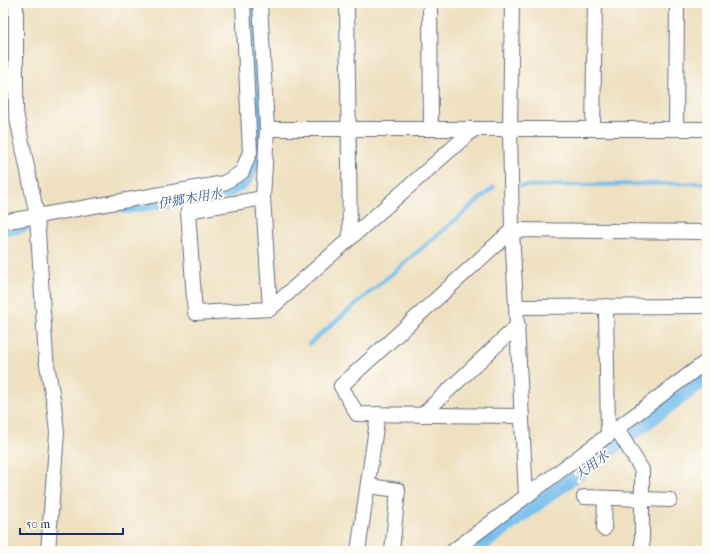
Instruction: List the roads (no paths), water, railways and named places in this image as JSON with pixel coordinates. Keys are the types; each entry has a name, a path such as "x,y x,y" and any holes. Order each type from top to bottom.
{"street":[{"path":"16,3 16,113 37,216 46,359 54,404 57,433 48,551"},
{"path":"3,222 224,183 242,172 250,152 243,3"},
{"path":"260,3 267,129 263,198 270,308"},
{"path":"347,3 350,238"},
{"path":"430,3 431,129"},
{"path":"512,3 510,129 512,230 526,496"},
{"path":"593,129 595,3"},
{"path":"676,129 677,3"},
{"path":"267,129 707,129"},
{"path":"263,198 188,211 195,313 270,308 474,129"},
{"path":"522,416 357,414 340,386 512,230 707,232"},
{"path":"606,306 615,432 629,448 642,470 642,551"},
{"path":"517,307 707,306"},
{"path":"422,415 518,325"},
{"path":"453,551 615,432 707,361"},
{"path":"358,551 378,414"},
{"path":"368,486 398,490 392,551"},
{"path":"584,497 670,500"},
{"path":"604,529 605,498"}],"waterway":[{"name":"伊郷木用水","path":"125,207 226,192 244,182 252,167 258,149 252,3"},
{"path":"521,186 707,183"},
{"path":"309,344 494,187"},
{"name":"伊郷木用水","path":"3,230 25,225"},
{"name":"大用水","path":"474,551 707,378"}]}
